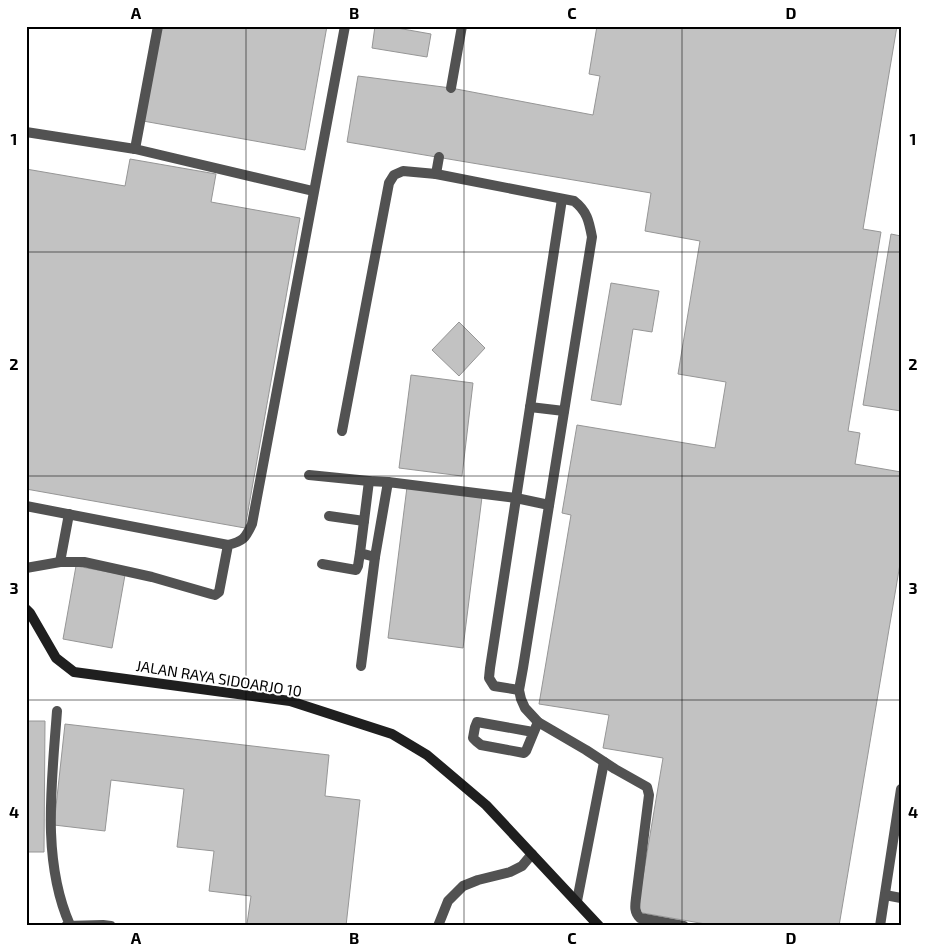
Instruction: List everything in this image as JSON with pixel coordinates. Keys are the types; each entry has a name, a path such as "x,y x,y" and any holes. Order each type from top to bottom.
{"street":[{"name":"JALAN RAYA SIDOARJO 10","path":"26,609 56,658 74,672 290,701 392,734 427,755 486,804 599,926"}],"lane":[{"path":"135,149 158,26"},
{"path":"26,506 228,545 241,541 246,535 252,524 345,26"},
{"path":"451,88 462,26"},
{"path":"26,132 135,149 313,191"},
{"path":"436,174 439,157"},
{"path":"342,430 389,183 394,175 403,171 436,174 574,201 582,208 589,222 592,237 519,690 520,699 536,727"},
{"path":"519,690 494,686 490,678 490,668 562,199"},
{"path":"530,407 564,411"},
{"path":"309,475 388,482 516,498 550,505"},
{"path":"322,564 356,570 360,553 369,481"},
{"path":"361,666 375,557 388,482"},
{"path":"60,562 69,514"},
{"path":"329,516 364,521"},
{"path":"26,568 60,562 84,562 152,577 215,595 218,592 228,545"},
{"path":"360,553 375,557"},
{"path":"57,711 51,796 52,848 57,889 70,925"},
{"path":"536,727 524,753 481,745 473,738 476,722 536,727 586,750 647,787 649,794 636,898 636,914 640,918 684,926"},
{"path":"576,902 604,762"},
{"path":"880,926 901,788"},
{"path":"438,926 448,902 463,886 510,872 522,866 532,854"},
{"path":"884,895 901,898"},
{"path":"66,926 111,926"}],"building":[{"path":"160,26 327,26 305,150 143,121"},
{"path":"375,26 386,26 431,34 427,57 372,48"},
{"path":"597,26 897,26 863,229 881,232 848,431 860,433 855,464 901,472 901,558 839,926 717,926 637,912 663,758 603,748 609,715 539,704 571,515 562,513 577,425 715,448 726,382 678,374 700,241 645,231 651,193 347,142 358,76 451,88 593,115 600,76 589,74"},
{"path":"130,159 216,174 211,202 300,218 245,528 26,489 26,169 125,186"},
{"path":"891,234 901,236 901,411 863,405"},
{"path":"611,283 659,291 652,332 633,329 621,405 591,400"},
{"path":"459,322 485,348 459,376 432,350"},
{"path":"411,375 473,383 462,476 399,468"},
{"path":"407,487 482,497 463,648 388,638"},
{"path":"76,566 125,575 112,648 63,639"},
{"path":"26,721 45,721 44,852 26,852"},
{"path":"65,724 329,755 325,796 360,800 346,926 259,926 247,924 251,896 209,891 214,851 177,847 184,789 111,780 105,831 54,825"}]}
